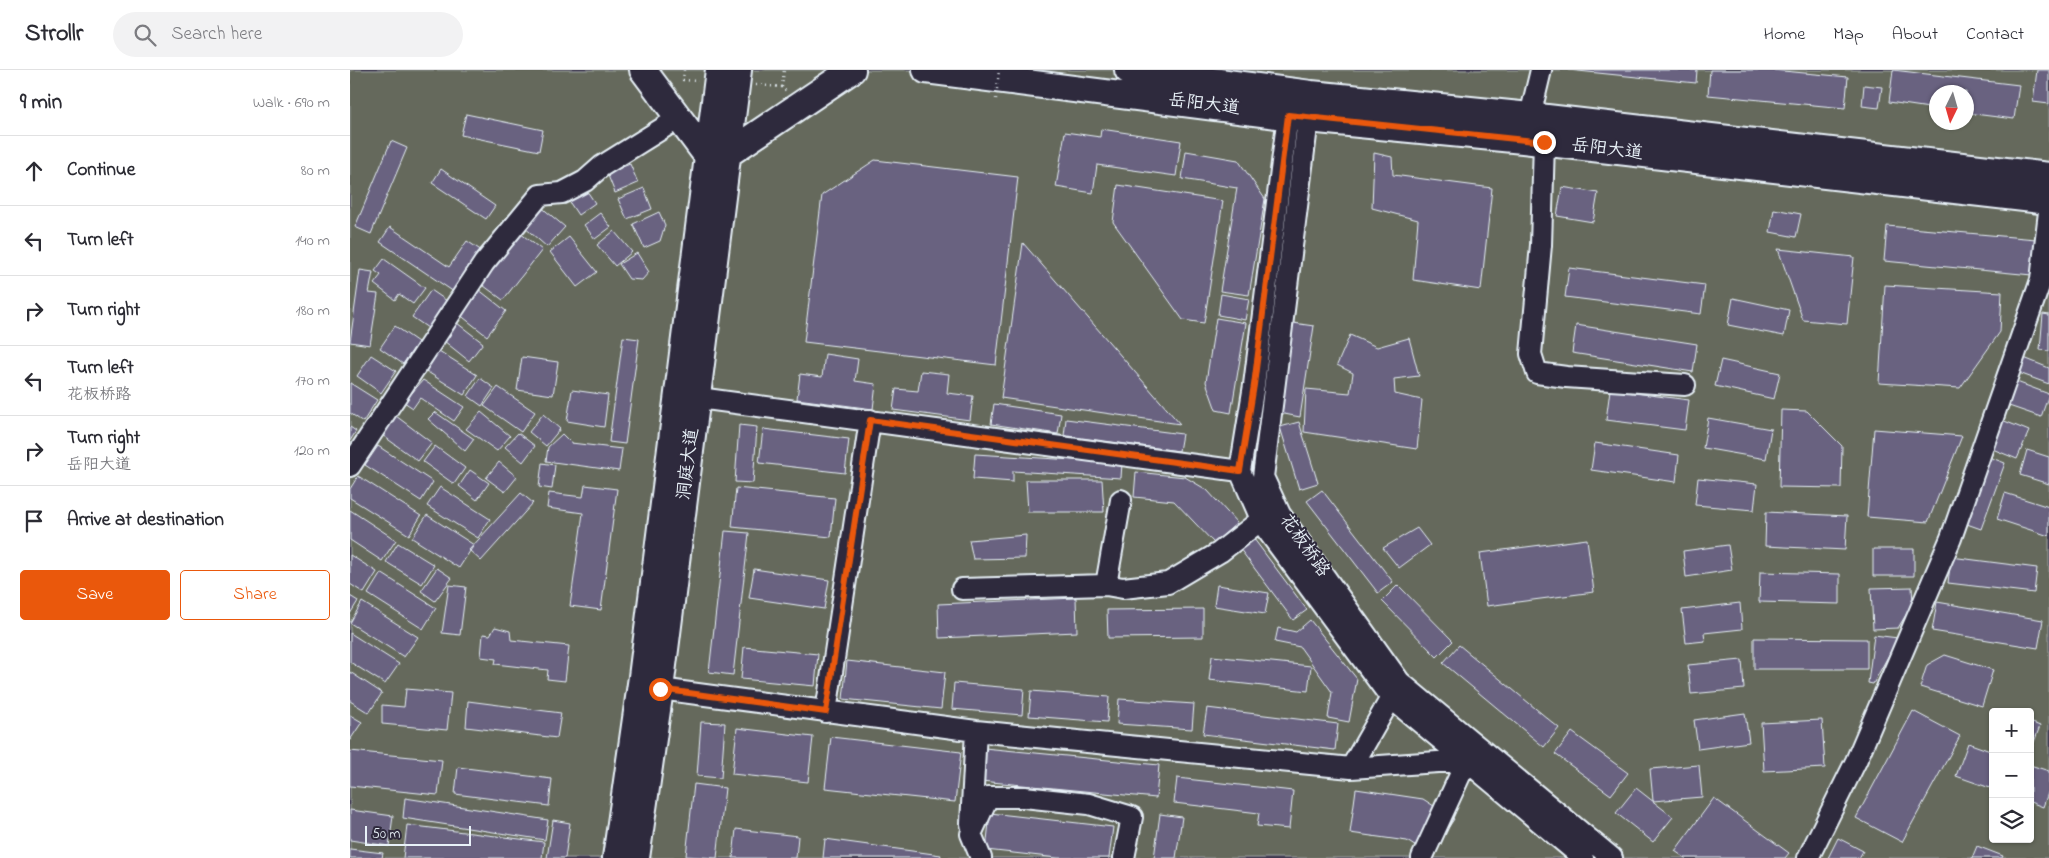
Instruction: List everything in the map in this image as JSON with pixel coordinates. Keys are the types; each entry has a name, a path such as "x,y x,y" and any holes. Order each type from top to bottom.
{"main road":[{"path":"644,70 679,118 718,155 852,70"},
{"name":"洞庭大道","path":"718,155 719,70"},
{"name":"洞庭大道","path":"616,858 642,677 687,396 718,155 738,70"},
{"name":"岳阳大道","path":"926,70 1298,117 1544,142 2049,201"},
{"name":"岳阳大道","path":"1128,70 1311,94 1530,116 2049,176"},
{"name":"洞庭大道","path":"636,858 660,689 687,396"}],"street":[{"path":"1530,116 1541,70"},
{"path":"687,396 1240,471 1298,117"},
{"name":"花板桥路","path":"1298,117 1263,477 1280,514 1400,682 1612,858"},
{"path":"350,466 484,263 540,195 562,193 585,181 602,166 679,118"},
{"path":"1544,142 1541,245 1531,354 1537,373 1685,385"},
{"path":"1808,858 1856,761 1951,538 2041,280 2049,212"},
{"path":"826,712 870,420"},
{"name":"花板桥路","path":"1240,471 1261,520 1391,698 1583,858"},
{"path":"1106,585 1121,500"},
{"path":"962,589 1106,585 1123,588 1168,584 1220,552 1261,520"},
{"path":"660,689 976,731 1352,768 1466,760 1422,858"},
{"path":"1352,768 1391,698"},
{"path":"969,858 976,731"},
{"path":"981,858 971,834 988,797 1024,797 1089,804 1132,817 1124,858"}],"path":[{"path":"782,87 784,70"},
{"path":"996,99 999,70"}],"green space":[{"path":"350,70 2049,70 2049,858 350,858"}],"building":[{"path":"1568,70 1697,70 1696,83"},
{"path":"1710,70 1772,70 1848,77 1845,108 1708,95"},
{"path":"1893,70 2019,85 2014,119 1974,114 1974,85 1929,85 1929,108 1889,102"},
{"path":"2037,70 2049,70 2049,104 2033,102"},
{"path":"1864,85 1882,87 1879,108 1862,106"},
{"path":"466,114 543,130 539,151 461,135"},
{"path":"1101,129 1181,141 1176,176 1097,165 1093,193 1056,187 1065,132 1100,137"},
{"path":"391,141 407,148 371,234 355,227"},
{"path":"1186,151 1238,160 1265,199 1249,295 1220,291 1237,188 1182,179"},
{"path":"1374,153 1392,157 1393,175 1492,188 1481,290 1413,280 1418,220 1372,208"},
{"path":"875,160 1018,177 996,365 804,342 822,195"},
{"path":"630,164 638,183 615,193 607,173"},
{"path":"441,169 495,206 486,219 432,183"},
{"path":"1118,185 1223,201 1204,323 1183,320 1113,222"},
{"path":"1562,187 1598,193 1593,222 1557,216"},
{"path":"585,188 595,203 578,215 568,200"},
{"path":"644,188 652,209 627,219 618,199"},
{"path":"540,206 565,227 547,247 523,226"},
{"path":"1774,209 1801,214 1796,237 1770,232"},
{"path":"659,212 665,225 660,241 644,248 633,224"},
{"path":"600,213 611,227 595,239 584,225"},
{"path":"1887,226 2036,239 2032,275 1884,261"},
{"path":"390,227 449,267 467,241 482,251 454,292 380,242"},
{"path":"614,231 632,252 615,266 597,245"},
{"path":"520,233 542,250 503,300 480,283"},
{"path":"569,237 597,272 577,287 550,252"},
{"path":"1023,243 1180,424 1001,398"},
{"path":"1778,249 1854,257 1847,324 1803,320"},
{"path":"637,253 649,272 642,280 629,279 619,264"},
{"path":"384,259 425,288 413,304 399,294 395,300 374,284 381,275 375,271"},
{"path":"1569,268 1705,285 1701,314 1565,297"},
{"path":"360,270 373,272 369,293 378,294 370,345 350,342"},
{"path":"1885,285 2002,292 2000,332 1960,388 1879,383"},
{"path":"478,289 506,311 487,336 459,314"},
{"path":"431,290 447,301 428,328 412,317"},
{"path":"1221,294 1249,299 1245,320 1218,315"},
{"path":"1733,298 1789,310 1784,336 1728,325"},
{"path":"2043,314 2049,315 2049,351 2040,350"},
{"path":"1216,318 1246,323 1231,413 1216,410 1206,382"},
{"path":"457,323 483,343 469,361 444,341"},
{"path":"1293,323 1314,326 1300,417 1279,413"},
{"path":"1576,325 1697,344 1693,372 1572,353"},
{"path":"395,326 418,342 403,364 380,348"},
{"path":"1350,335 1377,347 1409,338 1419,376 1394,379 1395,394 1422,400 1417,449 1304,432 1306,389 1350,393 1353,373 1337,365"},
{"path":"623,337 639,339 625,444 609,442"},
{"path":"439,351 477,375 464,395 426,371"},
{"path":"825,354 858,359 855,381 876,384 873,409 797,399 800,374 822,377"},
{"path":"371,355 396,371 381,393 357,376"},
{"path":"522,357 558,362 553,395 517,390"},
{"path":"2024,358 2049,368 2049,384 2019,373"},
{"path":"1721,360 1780,373 1774,399 1715,386"},
{"path":"921,371 949,374 947,393 973,396 970,420 893,410 896,389 918,391"},
{"path":"480,378 494,388 482,406 468,396"},
{"path":"423,380 464,407 454,421 420,398 413,408 404,402"},
{"path":"2014,381 2049,394 2041,417 2006,405"},
{"path":"350,383 377,400 363,422 350,413"},
{"path":"498,387 535,412 521,432 484,406"},
{"path":"572,390 608,395 604,427 567,421"},
{"path":"1610,390 1689,400 1685,430 1606,420"},
{"path":"994,404 1061,414 1058,434 991,424"},
{"path":"1781,410 1807,411 1842,446 1841,488 1779,487"},
{"path":"435,412 474,439 465,451 428,419"},
{"path":"481,412 510,436 497,451 466,429"},
{"path":"543,414 560,429 546,446 529,432"},
{"path":"396,416 432,443 418,461 382,435"},
{"path":"1708,418 1771,429 1766,459 1703,448"},
{"path":"1066,419 1182,434 1179,451 1064,436"},
{"path":"2002,420 2029,431 2017,459 1990,448"},
{"path":"1299,422 1318,483 1299,489 1280,427"},
{"path":"739,425 757,427 753,483 735,482"},
{"path":"350,427 356,431 350,441"},
{"path":"763,429 849,439 845,473 759,463"},
{"path":"1874,429 1962,436 1928,522 1867,517"},
{"path":"518,433 535,446 523,462 505,447"},
{"path":"562,434 571,443 622,449 619,471 546,461 548,447"},
{"path":"1595,443 1679,455 1676,482 1591,470"},
{"path":"378,446 433,482 421,501 365,465"},
{"path":"435,446 465,468 454,484 423,462"},
{"path":"2027,450 2049,457 2049,484 2020,475"},
{"path":"975,454 1122,463 1121,478 1013,471 1013,482 973,479"},
{"path":"1989,457 2005,463 1981,529 1964,523"},
{"path":"499,462 517,477 505,492 486,478"},
{"path":"542,463 555,465 552,489 539,487"},
{"path":"470,470 489,483 477,500 459,486"},
{"path":"1136,472 1185,477 1207,490 1237,523 1214,543 1174,501 1134,497"},
{"path":"358,476 421,516 409,535 350,498 350,489"},
{"path":"1698,478 1757,484 1754,510 1695,505"},
{"path":"1026,480 1102,480 1104,512 1028,512"},
{"path":"585,485 617,489 601,610 570,606 583,513 547,508 549,493 583,497"},
{"path":"440,487 490,519 478,538 427,506"},
{"path":"736,488 835,498 831,537 732,527"},
{"path":"1322,490 1393,582 1378,593 1307,501"},
{"path":"521,493 533,503 481,561 469,550"},
{"path":"2005,493 2049,507 2049,536 1997,519"},
{"path":"350,510 396,540 382,561 350,540"},
{"path":"1766,512 1847,516 1845,550 1765,546"},
{"path":"427,515 474,545 459,568 412,538"},
{"path":"1417,528 1430,545 1399,568 1383,548"},
{"path":"725,531 749,533 733,675 709,672"},
{"path":"1026,535 1025,558 973,559 969,540"},
{"path":"1254,539 1307,610 1293,620 1240,549"},
{"path":"1587,539 1594,592 1487,606 1480,553"},
{"path":"398,543 434,565 422,584 386,562"},
{"path":"1728,545 1732,570 1686,577 1683,551"},
{"path":"1873,549 1914,549 1914,576 1873,576"},
{"path":"350,555 377,572 364,593 350,584"},
{"path":"1951,557 2037,568 2034,593 1948,583"},
{"path":"437,568 452,578 435,601 421,591"},
{"path":"754,569 829,580 824,609 749,598"},
{"path":"1760,572 1840,574 1840,604 1759,602"},
{"path":"381,573 436,608 423,629 368,594"},
{"path":"449,585 466,587 460,635 442,633"},
{"path":"1217,585 1269,593 1265,614 1214,606"},
{"path":"1398,585 1453,641 1437,657 1382,601"},
{"path":"1912,587 1913,603 1898,628 1873,629 1871,588"},
{"path":"350,596 358,601 350,614"},
{"path":"1076,598 1077,632 939,638 938,604"},
{"path":"362,602 418,637 404,657 350,623"},
{"path":"1937,602 2043,620 2038,648 1932,631"},
{"path":"1740,603 1742,629 1704,633 1705,641 1686,643 1682,610"},
{"path":"1203,609 1203,637 1108,638 1107,610"},
{"path":"1310,620 1357,679 1349,722 1328,718 1332,692 1300,647 1275,642 1278,628 1296,632"},
{"path":"495,627 510,631 511,640 569,646 565,681 547,679 548,670 495,664 496,659 481,657 483,634 490,635"},
{"path":"350,633 399,664 385,684 350,662"},
{"path":"1874,635 1898,638 1873,684 1868,683"},
{"path":"1754,638 1867,639 1867,669 1754,669"},
{"path":"1459,645 1559,728 1544,747 1443,663"},
{"path":"744,647 818,654 815,686 741,679"},
{"path":"1945,655 1993,670 1982,706 1920,687 1927,665"},
{"path":"1212,656 1311,666 1308,691 1209,680"},
{"path":"1742,660 1744,689 1691,694 1688,665"},
{"path":"847,661 945,672 941,709 843,699"},
{"path":"350,672 382,693 369,713 350,701"},
{"path":"954,683 1024,689 1022,715 952,709"},
{"path":"406,689 451,693 447,730 382,724 382,705 404,707"},
{"path":"1031,691 1109,697 1107,722 1029,716"},
{"path":"1119,699 1194,704 1192,729 1117,724"},
{"path":"468,701 561,713 557,738 466,727"},
{"path":"1207,708 1338,724 1335,750 1203,734"},
{"path":"1913,711 1960,736 1902,842 1856,818"},
{"path":"1745,713 1749,742 1698,749 1694,720"},
{"path":"350,715 362,722 350,740"},
{"path":"1822,720 1825,768 1764,771 1761,723"},
{"path":"701,722 725,723 721,778 697,776"},
{"path":"2034,724 2040,726 2034,742"},
{"path":"737,728 813,737 808,782 732,774"},
{"path":"1572,732 1628,773 1611,795 1555,754"},
{"path":"831,737 961,752 955,802 825,788"},
{"path":"1968,743 1989,751 1989,788 1956,776"},
{"path":"984,748 1159,765 1156,798 981,781"},
{"path":"350,751 442,760 438,795 350,786"},
{"path":"1699,765 1702,797 1653,801 1650,769"},
{"path":"2034,766 2049,771 2049,790 2043,807 2034,804"},
{"path":"458,767 552,779 549,806 455,794"},
{"path":"1177,778 1293,791 1289,829 1257,826 1259,813 1174,803"},
{"path":"694,784 725,788 717,858 686,856"},
{"path":"1636,788 1673,817 1653,842 1616,813"},
{"path":"1356,789 1423,799 1454,819 1430,856 1407,841 1350,833"},
{"path":"405,798 548,820 545,840 403,818"},
{"path":"1714,798 1789,853 1785,858 1685,858 1675,851"},
{"path":"350,810 393,816 389,846 350,840"},
{"path":"990,813 1113,827 1109,858 1058,858 986,850"},
{"path":"1160,814 1182,817 1176,858 1154,858"},
{"path":"553,820 570,823 565,858 547,858"},
{"path":"407,825 544,842 542,858 403,858"},
{"path":"736,829 798,836 796,858 733,858"},
{"path":"1838,838 1863,851 1859,858 1828,858"},
{"path":"825,839 941,855 940,858 823,858"},
{"path":"1977,846 2003,856 2002,858 1972,858"},
{"path":"350,849 383,853 382,858 350,858"}],"route":[{"path":"660,689 826,712 870,420 1240,471 1254,385 1288,115 1308,119 1544,142"}]}
